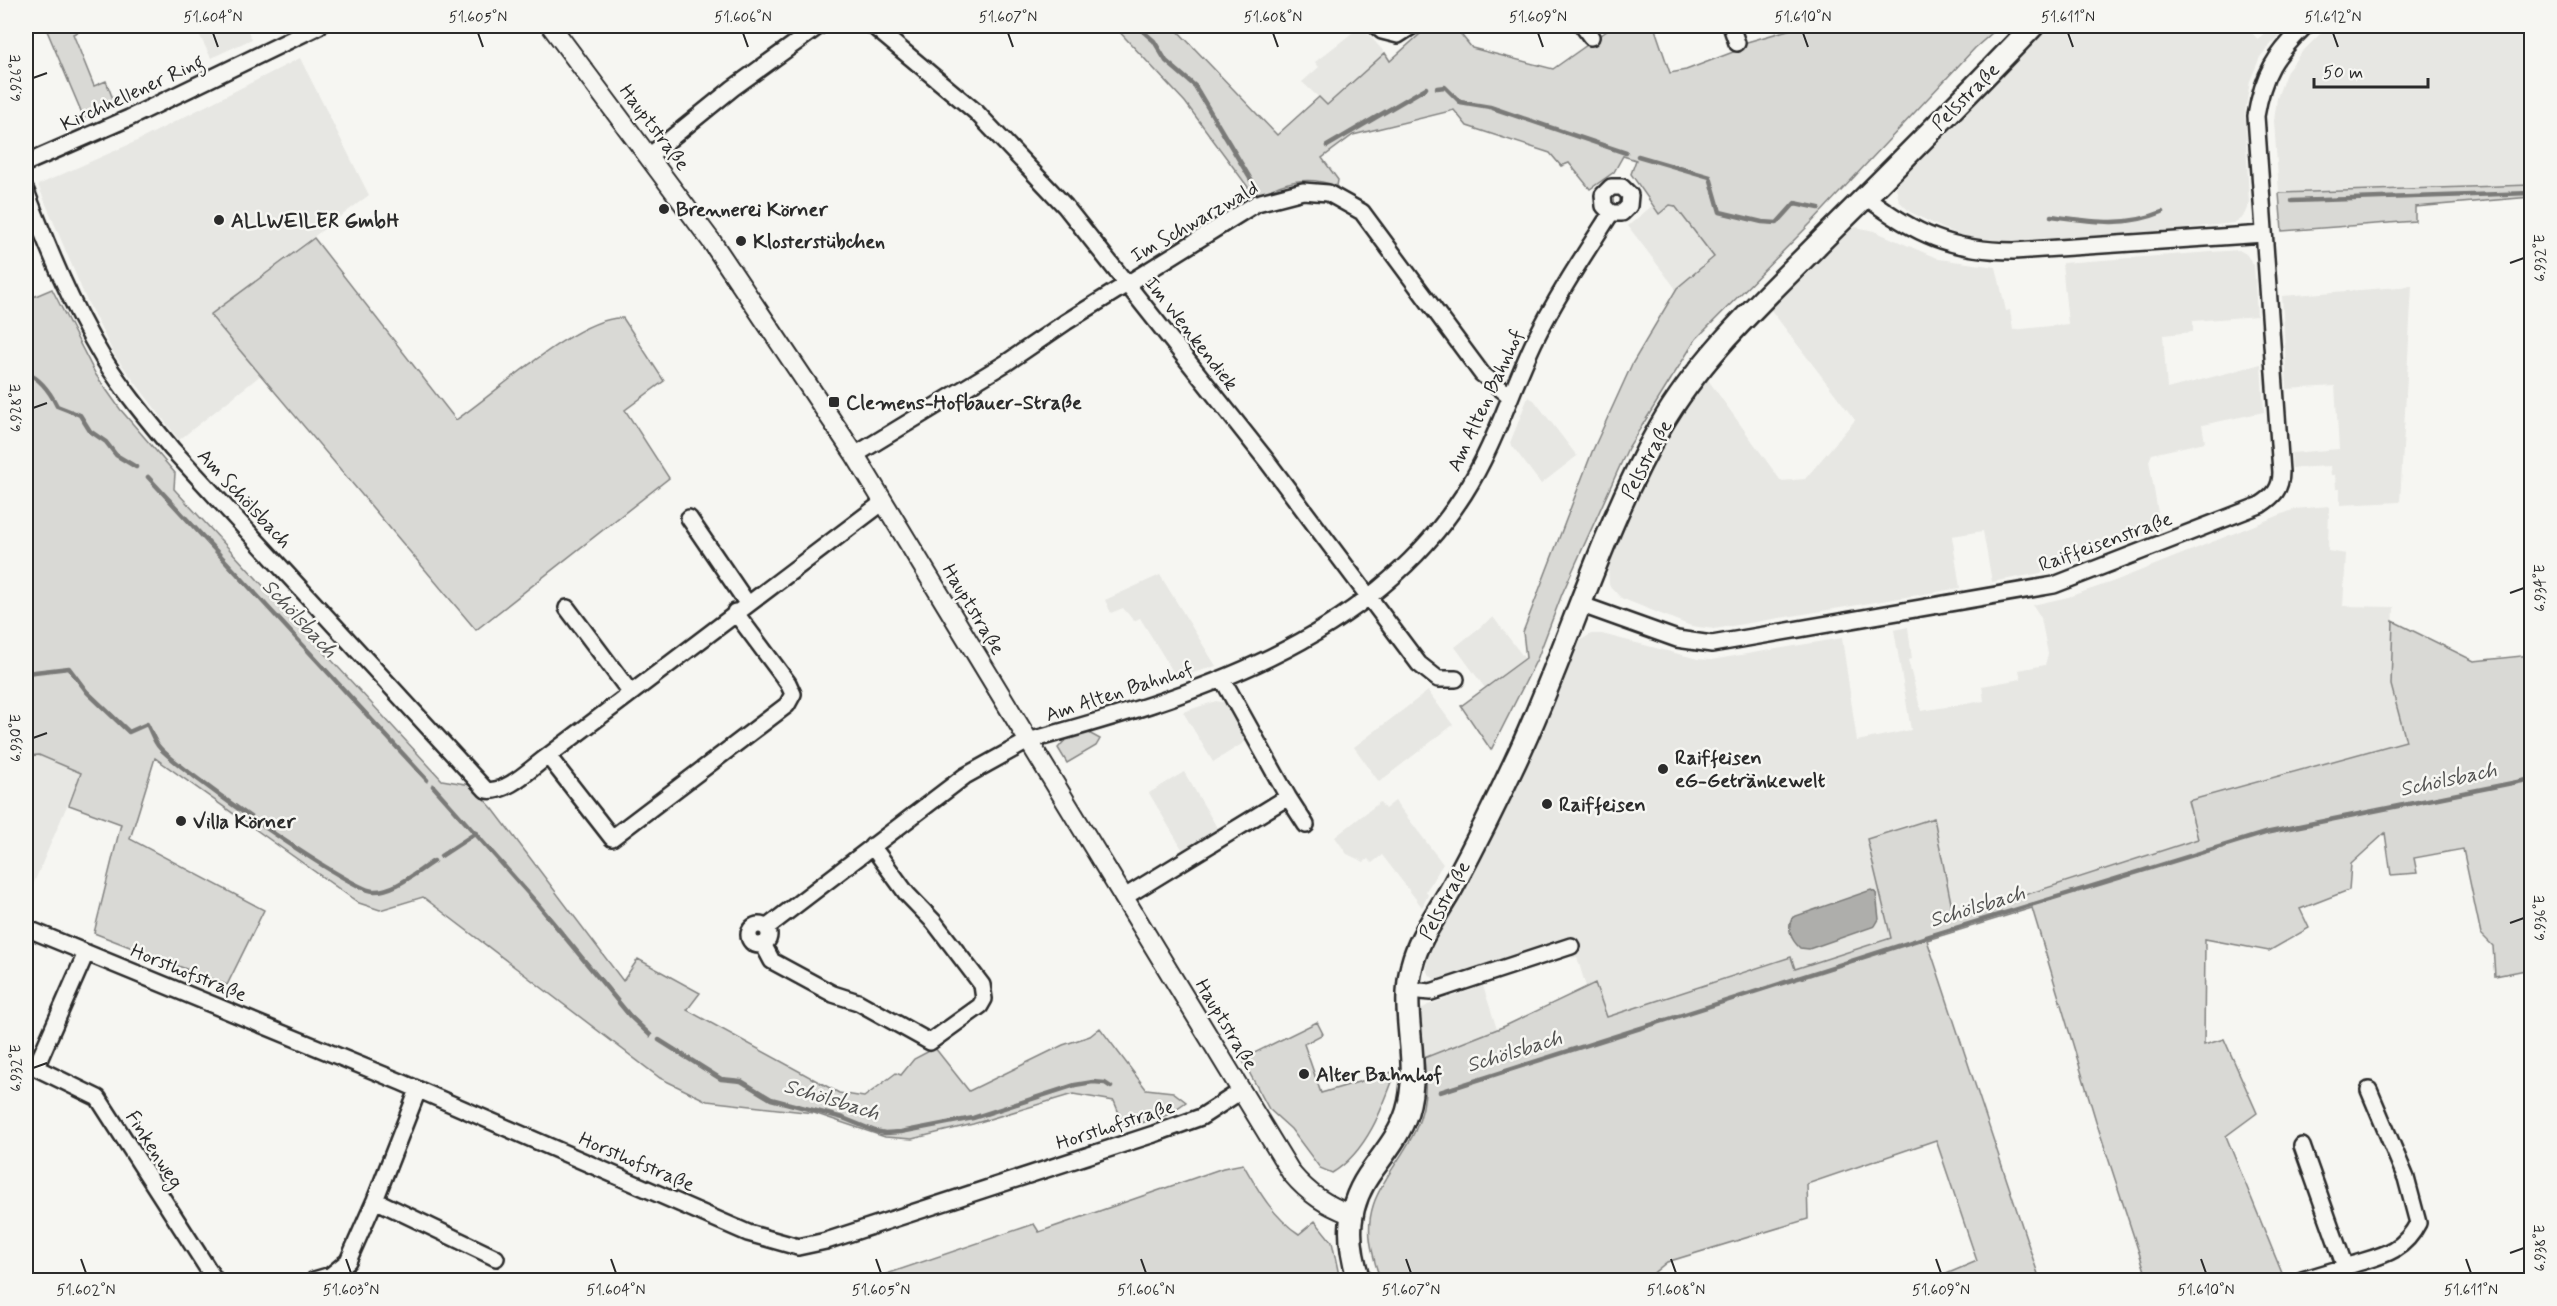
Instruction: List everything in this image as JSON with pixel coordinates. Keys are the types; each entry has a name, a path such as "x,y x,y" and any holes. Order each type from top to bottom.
{"main road":[{"name":"Pelsstraße","path":"1350,1214 1356,1197 1394,1141 1407,1112 1414,1070 1406,1007 1412,965 1425,932 1452,888 1517,759 1626,495 1661,425 1698,372 1763,299 2033,26"},
{"path":"1350,1214 1349,1242 1359,1281"}],"street":[{"name":"Kirchhellener Ring","path":"26,163 129,118 319,26"},
{"name":"Hauptstraße","path":"551,26 724,258 855,455 882,503 1276,1149 1303,1187 1325,1204 1350,1214"},
{"path":"649,156 733,88 819,26"},
{"name":"Im Wenkendiek","path":"873,26 976,112 1065,206 1371,598 1419,664 1438,679 1456,679"},
{"path":"1376,26 1382,31 1398,35 1412,26"},
{"path":"1731,26 1737,43"},
{"name":"Raiffeisenstraße","path":"1582,606 1677,639 1712,644 2054,585 2260,505 2277,491 2281,477 2256,116 2266,75 2276,57 2305,26"},
{"name":"Am Schölsbach","path":"26,191 75,308 103,358 128,396 178,456 481,786 492,791 504,788 548,756"},
{"name":"Im Schwarzwald","path":"855,455 1006,363 1066,322 1257,203 1302,191 1328,193 1362,212 1482,374 1510,396"},
{"path":"1866,197 1905,225 1946,244 1990,251 2264,234"},
{"name":"Am Alten Bahnhof","path":"872,846 906,894 934,922 982,984 984,997 980,1006 930,1042 858,1002 833,994 772,961 765,936 872,846 965,776 1028,741 1154,705 1223,680 1282,653 1371,598 1433,536 1464,494 1498,430 1510,396 1546,321 1611,213"},
{"path":"689,518 741,608 788,682 793,694 787,705 612,838 548,756 630,692 741,608 882,503"},
{"path":"567,608 630,692"},
{"name":"Am Alten Bahnhof","path":"1223,680 1306,825"},
{"path":"1123,898 1288,797"},
{"name":"Horsthofstraße","path":"26,928 418,1090 748,1233 798,1247 826,1241 1154,1134 1202,1117 1241,1091"},
{"path":"1408,990 1431,992 1571,946"},
{"name":"Finkenweg","path":"86,953 31,1065 98,1098 215,1281"},
{"path":"314,1281 331,1275 348,1261 375,1200 418,1090"},
{"path":"2302,1281 2400,1248 2410,1239 2418,1223 2406,1178 2369,1090"},
{"path":"2302,1146 2345,1267"},
{"path":"375,1200 496,1258"}],"shaded area":[{"path":"45,26 83,26 84,29 73,34 94,86 106,81 115,104 84,118"},
{"path":"195,26 245,26 252,39 211,58"},
{"path":"1114,26 1173,26 1277,135 1319,97 1327,105 1385,53 1390,61 1429,26 1454,26 1472,48 1553,69 1614,26 1654,26 1670,73 1686,70 1741,49 1740,44 1802,26 2000,26 1975,48 1811,223 1696,339 1628,448 1562,594 1538,657 1491,750 1461,706 1526,658 1523,632 1592,452 1632,364 1677,288 1714,257 1675,206 1670,205 1659,214 1631,174 1636,160 1623,156 1614,172 1590,189 1569,163 1561,166 1550,153 1467,126 1454,110 1353,135 1322,158 1338,180 1337,186 1305,180 1275,187 1256,198 1185,102"},
{"path":"1361,26 1385,53 1327,105 1302,82 1319,67 1315,62"},
{"path":"2049,26 2244,26 2258,39 2272,26 2287,26 2260,57 2250,81 2245,113 2249,204 2243,217 2234,223 2163,231 1996,242 1963,236 1910,212 1899,201 1896,188 1899,179"},
{"path":"2328,26 2531,26 2531,185 2279,193 2274,121 2277,98 2286,73 2300,54"},
{"path":"300,58 369,195 210,315 261,375 179,440 115,356 86,299 38,185 137,141"},
{"path":"2531,185 2531,197 2415,207 2415,221 2282,231 2279,193"},
{"path":"1653,205 1659,214 1670,205 1675,206 1714,257 1676,289 1628,226"},
{"path":"1856,227 1874,231 1939,259 1996,267 2006,311 2010,310 2013,330 2068,324 2062,263 2239,250 2246,254 2254,265 2257,316 2193,321 2193,332 2163,335 2167,389 2261,364 2264,412 2202,425 2205,442 2152,454 2149,461 2161,530 2046,572 1992,582 1983,531 1952,536 1960,588 1714,629 1691,626 1621,598 1609,585 1608,567 1650,465 1706,377 1781,481 1805,479 1855,420 1768,306 1850,229"},
{"path":"314,238 456,420 561,342 605,320 623,318 664,381 625,410 669,478 476,630 210,315"},
{"path":"2412,286 2400,502 2340,505 2340,489 2336,489 2335,475 2331,475 2330,466 2292,468 2291,453 2339,449 2335,386 2287,389 2282,296"},
{"path":"52,289 96,375 120,409 175,473 174,489 442,780 471,785 493,809 623,981 638,959 700,993 687,1010 839,1093 864,1097 896,1073 901,1075 914,1059 935,1048 969,1091 1063,1045 1090,1036 1100,1028 1146,1089 1173,1092 1186,1102 1167,1115 1125,1128 1114,1101 1073,1094 973,1124 912,1139 885,1137 814,1113 707,1101 660,1078 423,897 380,910 359,903 155,758 130,839 264,910 227,985 94,933 121,824 69,805 81,773 39,755 26,756 26,300"},
{"path":"1528,397 1534,400 1577,456 1541,484 1510,443"},
{"path":"2329,506 2328,551 2346,554 2343,606 2394,607 2391,685 2406,741 2189,801 2198,839 1953,918 1934,819 1906,825 1867,840 1891,937 1794,969 1790,957 1606,1017 1595,984 1586,987 1577,957 1572,958 1567,939 1436,981 1427,972 1427,958 1529,758 1581,640 1591,634 1602,634 1698,659 1711,660 1842,638 1857,741 1911,730 1894,630 1908,627 1912,659 1908,660 1921,711 1984,701 1982,686 2021,679 2019,670 2045,665 2048,654 2041,618 2033,605 2068,597 2112,582 2295,509"},
{"path":"1160,575 1216,666 1177,678 1140,618 1134,621 1123,608 1111,613 1105,600"},
{"path":"1493,617 1525,659 1485,688 1455,647"},
{"path":"2393,621 2474,661 2531,655 2531,969 2495,976 2493,946 2481,934 2463,849 2414,858 2417,873 2391,875 2385,833 2351,864 2349,890 2300,909 2309,928 2269,951 2205,939 2204,1045 2224,1039 2257,1113 2226,1136 2284,1278 2275,1280 2148,1280 2096,1121 2032,908 1927,940 2040,1280 1932,1280 1977,1261 1936,1140 1807,1184 1808,1219 1667,1262 1645,1280 1382,1280 1373,1254 1370,1218 1380,1188 1407,1147 1419,1123 1425,1095 1424,1058 1505,1026 1595,983 1607,1017 1791,957 1795,969 1891,938 1867,839 1934,818 1954,918 2198,839 2188,801 2406,741 2391,685"},
{"path":"1428,691 1453,725 1379,782 1354,747"},
{"path":"1216,701 1228,703 1250,739 1213,762 1183,712"},
{"path":"1087,732 1100,739 1096,746 1067,763 1058,748 1067,738"},
{"path":"39,755 81,773 27,899 26,756"},
{"path":"1184,772 1218,829 1212,837 1185,854 1149,793"},
{"path":"1395,801 1443,864 1426,891 1428,895 1422,907 1382,855 1372,863 1368,859 1364,862 1347,854 1335,837 1380,802 1385,809"},
{"path":"1871,890 1876,893 1879,919 1875,926 1809,949 1800,948 1794,941 1790,934 1793,917"},
{"path":"1483,986 1497,1029 1424,1058 1418,1025 1420,1010 1428,1005"},
{"path":"1317,1022 1323,1034 1304,1044 1321,1093 1396,1071 1379,1114 1364,1141 1344,1164 1332,1173 1320,1168 1291,1129 1269,1109 1242,1059"},
{"path":"1243,1164 1254,1184 1281,1220 1299,1234 1315,1221 1332,1242 1340,1280 869,1280 1034,1224 1039,1232 1223,1168"}],"waterway":[{"path":"1137,26 1154,41 1166,61 1195,86 1254,185"},
{"path":"1437,88 1445,87 1460,102 1490,107 1626,153"},
{"path":"1327,146 1426,88"},
{"path":"1638,156 1710,177 1720,212 1762,222 1777,223 1795,203 1819,208"},
{"path":"2292,201 2532,193"},
{"path":"2051,216 2121,222 2162,212"},
{"name":"Schölsbach","path":"26,373 36,378 44,386 57,406 80,415 90,431 106,442 116,455 136,467"},
{"name":"Schölsbach","path":"148,477 427,780"},
{"path":"26,673 69,668 87,692 129,732 147,724 154,740 174,761 266,828 358,886 373,891 389,888 434,861"},
{"name":"Schölsbach","path":"1440,1092 1933,935 2265,833 2532,779"},
{"name":"Schölsbach","path":"433,786 536,902 630,1016 650,1035"},
{"path":"441,856 476,833"},
{"name":"Schölsbach","path":"659,1040 721,1079 741,1081 771,1099 843,1118 885,1133 973,1118 1075,1085 1093,1082 1105,1083 1111,1087"}],"place":[{"name":"Brennerei Körner","path":"664,209"},
{"name":"ALLWEILER GmbH","path":"219,220"},
{"name":"Klosterstübchen","path":"741,241"},
{"name":"Clemens-Hofbauer-Straße","path":"834,402"},
{"name":"Raiffeisen eG-Getränkewelt","path":"1663,769"},
{"name":"Raiffeisen","path":"1547,804"},
{"name":"Villa Körner","path":"181,821"},
{"name":"Alter Bahnhof","path":"1304,1074"}]}
